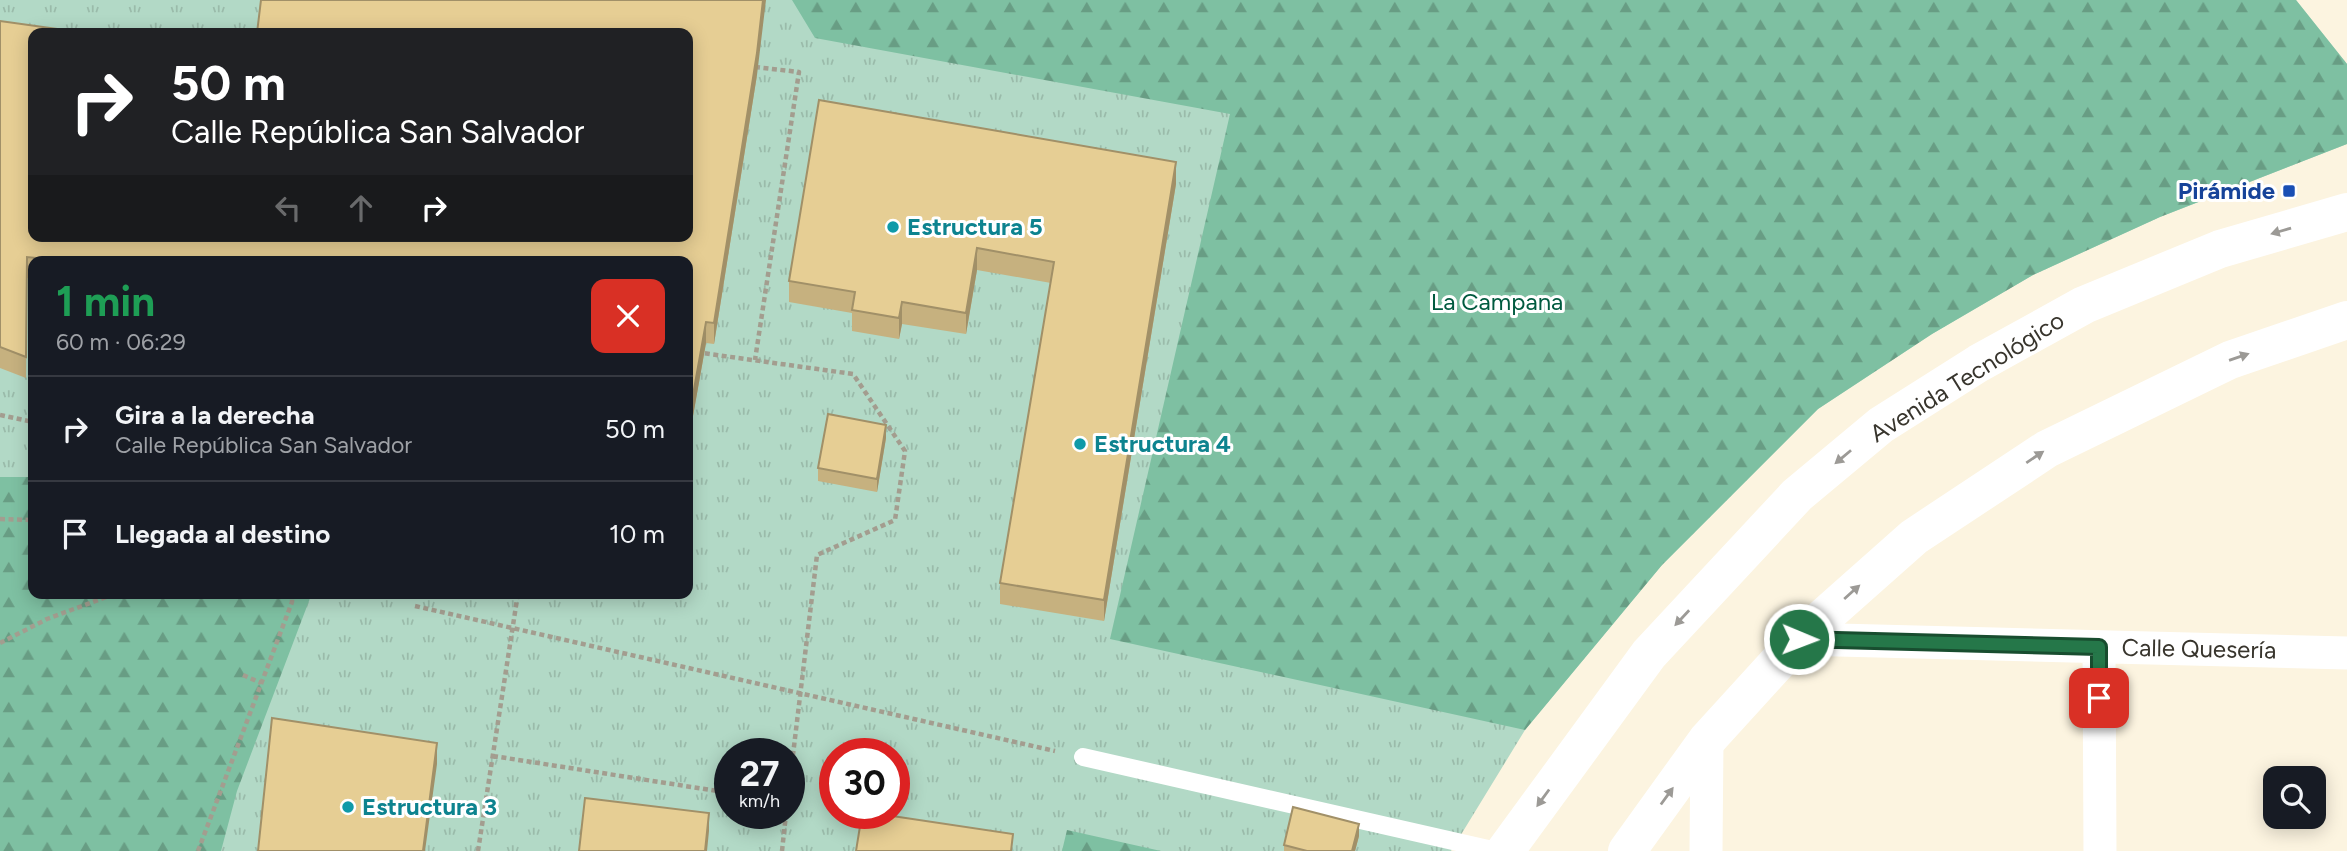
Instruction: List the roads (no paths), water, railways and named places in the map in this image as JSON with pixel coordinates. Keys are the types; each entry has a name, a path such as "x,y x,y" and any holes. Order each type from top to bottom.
{"main road":[{"name":"Avenida Tecnológico","path":"1505,851 1649,654 1797,495 1881,425 1979,363 2084,305 2220,249 2347,212"},
{"path":"1627,851 1707,740 1799,639 1914,537 2047,449 2230,360 2347,320"}],"street":[{"name":"Calle Quesería","path":"1799,639 2347,653"},
{"path":"2099,647 2100,851"},
{"path":"1706,851 1707,740"}],"lane":[{"path":"1083,757 1497,851"}],"place":[{"name":"Pirámide","path":"2289,191"},
{"name":"Estructura 5","path":"893,227"},
{"name":"Estructura 4","path":"1080,444"},
{"name":"Estructura 3","path":"348,807"}],"park label":[{"name":"La Campana","path":"1497,302"}]}
